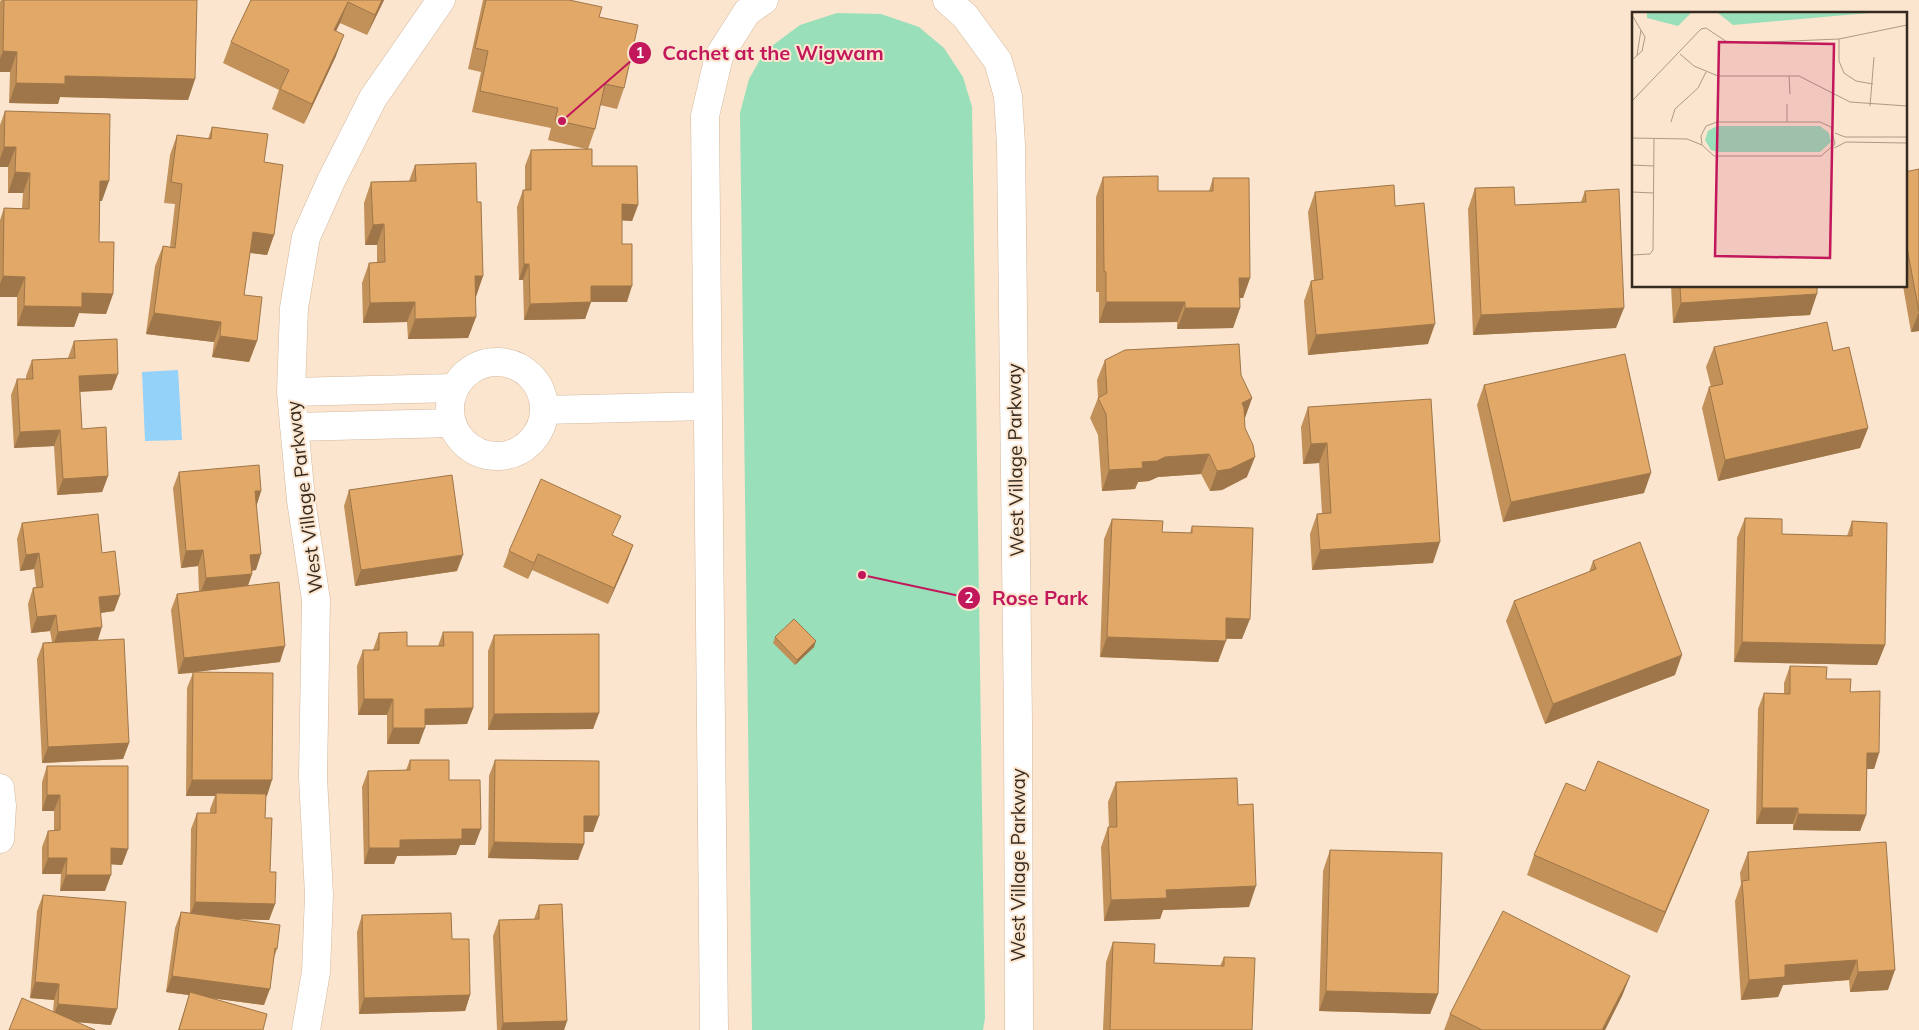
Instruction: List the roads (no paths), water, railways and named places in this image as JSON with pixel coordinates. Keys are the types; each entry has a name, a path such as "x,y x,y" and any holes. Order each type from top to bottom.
{"street":[{"name":"West Village Parkway","path":"306,1030 316,972 319,895 313,777 316,600 301,500 291,392 294,308 306,237 373,98 441,0"},
{"path":"714,1030 706,116 719,56 747,12 764,0"},
{"name":"West Village Parkway","path":"947,0 965,16 998,61 1008,96 1018,732 1019,1030"},
{"path":"492,362 508,363 522,369 534,380 542,394 544,410 541,425 534,438 523,449 509,456 494,457 479,453 466,445 456,433 452,423 450,403 454,388 464,375 477,366 492,362"},
{"path":"291,392 454,388"},
{"path":"544,410 708,406"},
{"path":"294,427 452,423"},
{"path":"0,788 2,806 0,838"}],"water":[{"path":"178,370 182,440 145,441 142,372"}],"place":[{"name":"Cachet at the Wigwam","path":"562,121"},
{"name":"Rose Park","path":"862,575"}]}
